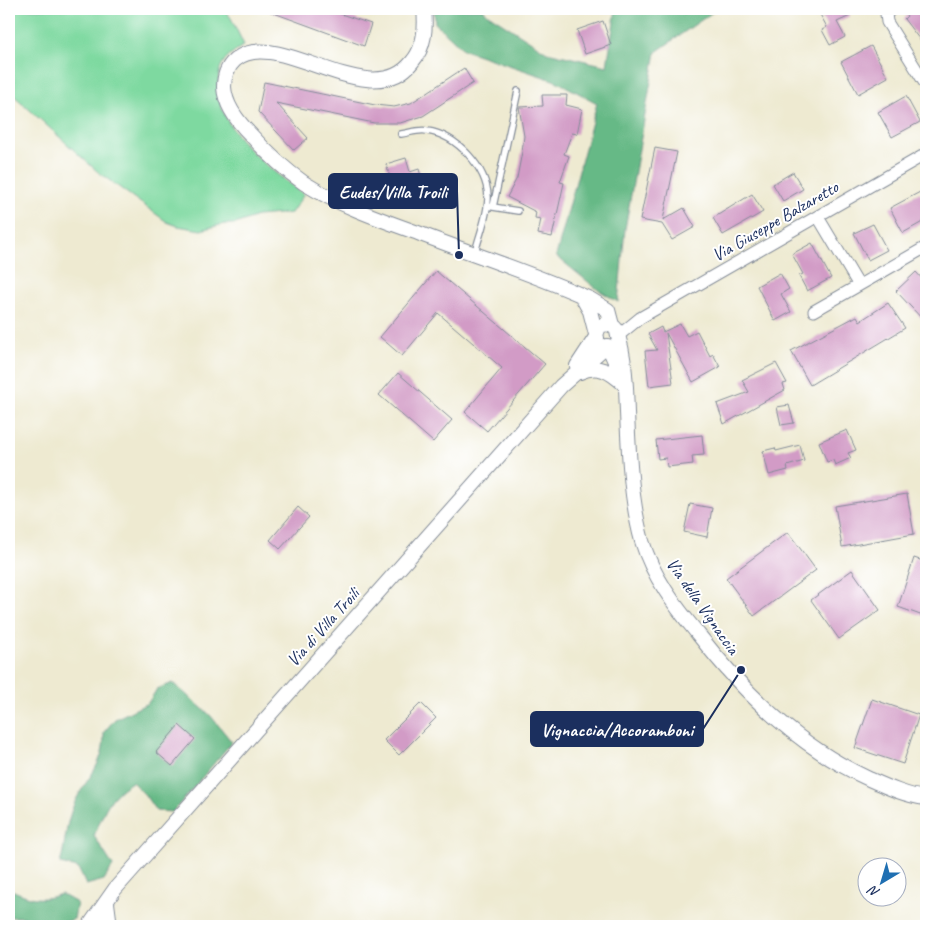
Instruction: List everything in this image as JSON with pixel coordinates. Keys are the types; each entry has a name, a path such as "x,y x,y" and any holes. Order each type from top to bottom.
{"street":[{"path":"424,9 425,30 421,47 411,64 397,75 386,78 367,79 332,71 279,54 254,51 238,56 231,64 225,74 224,92 231,110 247,132 281,165 304,183 377,218 474,254"},
{"path":"892,9 886,14 887,22 926,85"},
{"name":"Via Giuseppe Balzaretto","path":"608,336 926,154"},
{"path":"818,217 858,284"},
{"path":"814,311 858,284 926,247"},
{"name":"Via della Vignaccia","path":"474,254 580,295 608,336 625,385 638,523 650,564 676,606 727,671 756,701 793,732 864,777 888,787 926,798"},
{"name":"Via di Villa Troili","path":"89,926 107,903 115,889 608,336"},
{"path":"569,378 588,369 596,368 609,371 625,385"},
{"path":"107,903 110,926"}],"lane":[{"path":"474,254 490,207 518,91"},
{"path":"401,134 427,130 444,137 462,148 475,162 484,180 490,207"},
{"path":"490,207 518,211"}],"green space":[{"path":"16,9 224,9 231,18 244,45 232,53 221,67 218,81 219,99 225,116 234,132 247,147 276,173 304,194 291,213 257,216 235,224 224,224 201,230 178,226 167,222 98,172 9,91 9,30"},
{"path":"434,9 484,9 485,12 547,52 607,66 616,9 717,9 656,52 625,229 618,302 597,289 556,256 597,103 556,81 464,50 435,23"},
{"path":"173,683 210,715 232,742 173,812 156,811 145,795 132,782 117,793 108,805 94,836 113,866 104,880 86,885 78,868 60,864 71,812 101,756 104,732 115,719 148,703 157,689"},
{"path":"9,889 35,898 47,898 61,894 77,903 74,919 57,925 23,917 9,917"}],"building":[{"path":"263,9 326,9 371,24 364,46"},
{"path":"817,9 846,9 850,16 837,22 845,37 830,45 822,30 827,27"},
{"path":"902,9 926,9 926,48 904,19 907,16"},
{"path":"603,21 611,45 585,54 577,30"},
{"path":"871,46 888,77 858,94 841,62"},
{"path":"464,68 473,83 423,116 400,123 374,123 276,103 308,138 294,150 258,112 264,82 375,105 394,107 411,103"},
{"path":"542,95 567,95 566,105 582,109 577,134 572,133 564,154 569,156 560,182 564,183 552,237 538,234 541,219 535,218 536,212 507,197 517,178 522,152 524,136 519,107 543,106"},
{"path":"906,96 920,122 892,137 878,112"},
{"path":"655,148 677,152 663,220 684,208 695,227 672,240 662,224 640,220"},
{"path":"406,158 410,172 419,169 422,180 431,177 437,197 417,203 414,196 404,199 398,179 391,181 386,164"},
{"path":"793,172 803,189 783,201 773,184"},
{"path":"920,192 926,204 926,220 903,233 890,208"},
{"path":"752,194 763,212 723,235 713,218"},
{"path":"873,224 887,250 868,260 854,233"},
{"path":"812,243 831,278 807,291 799,276 803,274 792,254"},
{"path":"436,271 545,364 487,431 465,412 502,368 438,313 402,356 380,337"},
{"path":"916,272 926,283 926,323 896,291"},
{"path":"780,273 789,289 781,294 791,312 775,321 757,286"},
{"path":"888,303 905,328 810,385 791,351 857,316 860,321"},
{"path":"680,324 687,336 697,331 710,356 713,354 720,367 693,382 666,333 673,383 649,386 645,351 657,350 648,334 661,327 663,332"},
{"path":"776,363 787,383 783,384 785,390 724,424 717,404 749,392 742,380"},
{"path":"398,373 452,420 433,442 379,395"},
{"path":"789,405 794,423 781,425 777,407"},
{"path":"847,430 856,450 848,453 851,458 835,465 833,460 827,462 819,442"},
{"path":"702,435 704,455 692,456 693,464 667,467 666,458 658,459 656,440"},
{"path":"800,445 804,461 787,466 788,470 769,475 763,451 775,448 776,451"},
{"path":"907,494 914,534 842,547 835,506"},
{"path":"690,504 712,508 707,537 684,532"},
{"path":"298,507 309,517 280,549 270,540"},
{"path":"788,532 816,570 754,616 726,578"},
{"path":"914,558 926,562 926,617 898,607"},
{"path":"852,570 880,610 839,639 811,600"},
{"path":"872,699 919,715 903,764 855,748"},
{"path":"421,703 436,718 399,755 384,740"},
{"path":"179,725 195,739 172,766 156,752"}],"place":[{"name":"Eudes/Villa Troili","path":"459,255"},
{"name":"Vignaccia/Accoramboni","path":"741,670"}]}
